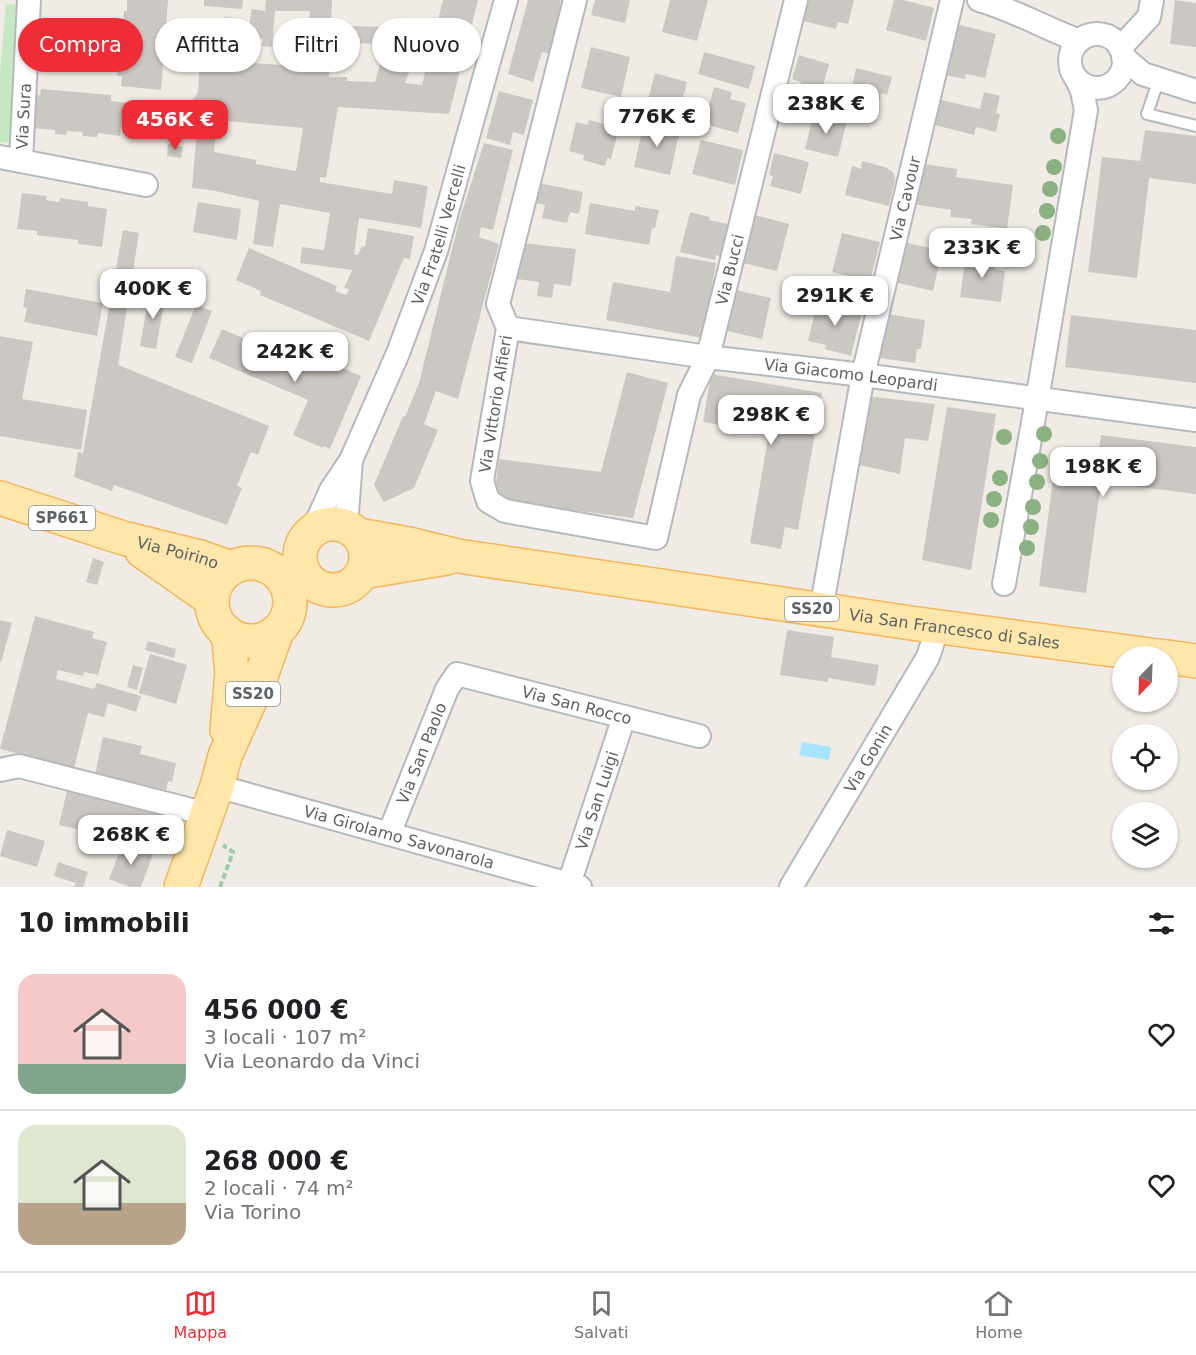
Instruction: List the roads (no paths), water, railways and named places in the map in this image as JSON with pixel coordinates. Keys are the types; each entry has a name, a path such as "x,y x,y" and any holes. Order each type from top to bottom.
{"main road":[{"name":"Via Poirino","path":"0,498 123,538 200,557 231,568"},
{"path":"268,566 279,562 324,525 335,524 352,531 364,543 366,553 363,572 347,588 326,590 316,585 307,578 299,558 307,539"},
{"name":"Via San Francesco di Sales","path":"352,531 458,556 821,610 1112,650"},
{"name":"Via Poirino","path":"123,538 212,600"},
{"name":"Via San Francesco di Sales","path":"363,572 458,556"},
{"path":"283,620 290,597 286,584 279,574 268,566 243,563 231,568 221,576 214,587 213,613 219,624 228,633 240,639 253,641 265,638 283,620 326,590"},
{"name":"SS20","path":"217,785 283,620"},
{"path":"181,887 217,785 232,672 228,633"},
{"name":"Via San Francesco di Sales","path":"1178,659 1196,661"}],"street":[{"name":"Via Sura","path":"6,161 29,0"},
{"name":"Via Fratelli Vercelli","path":"307,539 331,490 351,460 398,353 436,251 506,0"},
{"name":"Via Vittorio Alfieri","path":"575,0 498,304 508,328 482,481 488,501 505,511 656,538"},
{"name":"Via Bucci","path":"656,538 689,395 708,357 796,0"},
{"name":"Via Cavour","path":"821,610 863,375 952,0"},
{"path":"980,0 1025,16 1047,28 1075,59 1084,85 1093,88 1117,68"},
{"path":"1086,110 1117,68 1149,18 1152,0"},
{"path":"1004,584 1038,400 1086,110 1075,59 1087,36 1096,34 1114,41 1117,68"},
{"path":"1117,68 1151,76 1196,91"},
{"path":"6,161 146,184"},
{"name":"Via Giacomo Leopardi","path":"508,328 708,357 863,375 1196,420"},
{"name":"Via Fratelli Vercelli","path":"351,460 352,531"},
{"name":"Via Gonin","path":"791,887 928,657 938,626"},
{"name":"Via San Rocco","path":"456,674 699,736"},
{"name":"Via San Paolo","path":"389,834 447,689 456,674"},
{"name":"Via San Luigi","path":"574,886 624,717"},
{"name":"Via Girolamo Savonarola","path":"0,770 19,766 217,785 574,886"}],"lane":[{"path":"1151,76 1147,114 1196,126"}],"water":[{"path":"802,742 831,747 829,760 799,755"}]}
